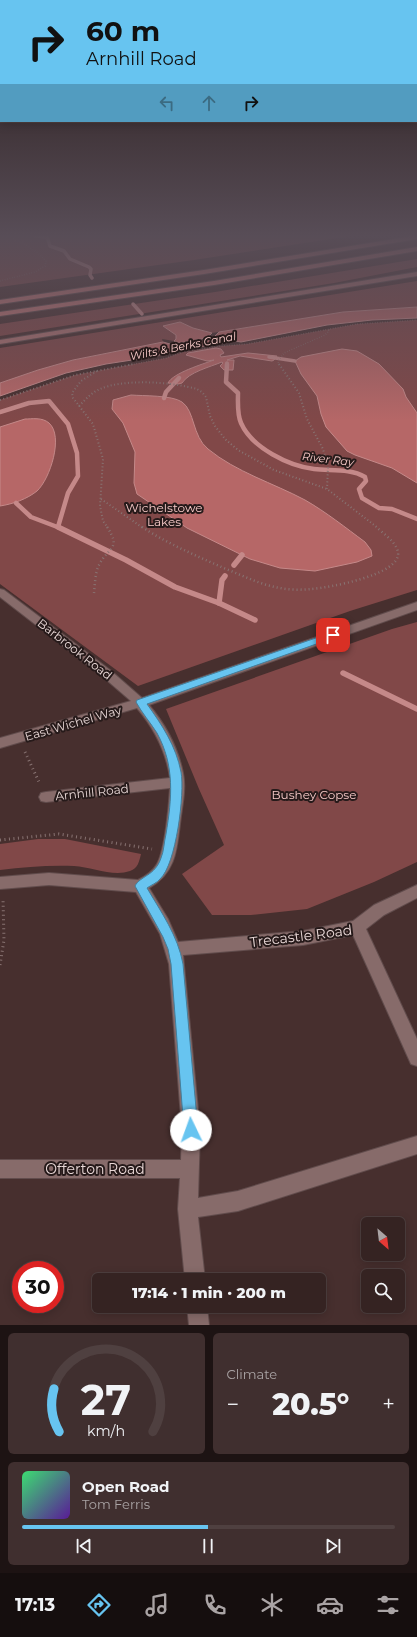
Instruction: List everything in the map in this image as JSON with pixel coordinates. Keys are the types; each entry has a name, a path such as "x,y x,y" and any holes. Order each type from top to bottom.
{"highway":[{"path":"0,302 28,298"},
{"path":"0,314 112,298"}],"main road":[{"path":"0,342 271,298"}],"street":[{"name":"Barbrook Road","path":"2,597 121,685 140,702"},
{"name":"East Wichel Way","path":"0,743 18,739 140,702 417,606"},
{"path":"2,882 49,879 140,886 157,876 164,867 173,822 177,782 176,772 167,745 153,718 140,702"},
{"name":"Arnhill Road","path":"46,797 177,782"},
{"path":"140,886 168,935 174,949 177,964 190,1099 191,1150 188,1210 194,1273"},
{"path":"357,927 379,910 417,891"},
{"name":"Trecastle Road","path":"174,949 303,938 357,927 417,1058"},
{"path":"188,1210 238,1201 417,1145"},
{"name":"Offerton Road","path":"0,1169 189,1169"},
{"path":"198,1313 200,1325"}],"path":[{"path":"0,400 64,378 166,358 183,352 221,346 247,344 376,322 417,320"},
{"path":"327,490 328,467 323,449 307,419 298,393 280,367 278,361 281,356 294,348 319,338 329,331 328,329"},
{"path":"94,593 95,578 104,557 111,549 114,542 114,537 103,521 100,506 103,459 93,424 78,406 72,393 81,381 99,370"},
{"path":"78,406 83,399 92,392 109,386 143,382 165,384 203,392 213,425 228,443 239,451 278,472 327,490 394,542 398,550 398,556 394,564 382,571 362,579 315,588 290,589 275,587 258,582 222,567 155,535 101,499"},
{"name":"Arnhill Road","path":"18,739 46,797"},
{"path":"0,840 59,834 168,852"},
{"path":"0,965 4,940 2,882"}],"green space":[{"path":"176,298 241,298 0,336 0,324"},
{"path":"312,298 417,298 417,307 343,312 212,333 193,328 180,322 163,326 176,335 176,339 174,341 162,339 163,342 156,344 73,360 0,383 0,348"},
{"name":"Wichelstowe Lakes","path":"417,320 417,590 350,611 138,686 0,584 0,400 75,375 166,358 183,352 221,346 247,344 357,324"},
{"name":"Bushey Copse","path":"417,622 417,862 374,882 307,909 251,915 212,915 182,874 224,845 166,709 392,629"},
{"path":"38,839 65,839 141,854 139,862 135,868 123,873 74,866 37,866 0,870 0,844"}],"water":[{"name":"Wilts & Berks Canal","path":"417,307 417,318 372,320 327,325 241,342 235,341 162,353 158,356 106,364 66,373 0,396 0,383 73,360 163,342 177,346 212,339 219,332 343,312"},
{"path":"180,322 193,328 212,333 207,338 179,343 174,341 176,339 176,335 163,326"},
{"path":"216,348 221,349 224,353 220,355 221,357 248,353 277,356 272,361 240,356 227,360 234,360 233,370 224,370 220,366 223,363 222,362 195,373 185,379 182,383 168,383 171,379 182,372 214,360 207,361 186,355 188,353"},
{"path":"342,349 357,351 379,364 403,389 406,397 417,413 417,483 392,468 347,451 326,427 317,396 301,374 295,361 301,357"},
{"path":"131,395 165,397 182,402 189,411 199,437 208,449 230,464 305,500 321,510 365,542 371,550 372,556 357,562 315,571 280,568 250,559 187,528 137,494 134,483 135,452 123,423 112,409 113,400"},
{"path":"25,419 40,419 49,423 53,429 55,437 54,457 42,485 37,491 20,501 0,506 0,427"}],"waterway":[{"name":"River Ray","path":"133,304 142,314"},
{"path":"269,357 295,361"},
{"name":"River Ray","path":"227,364 226,382 238,393 238,412 241,423 246,432 262,448 283,460 304,467 347,471 359,474 365,477 366,481 359,489 362,498 379,508 392,509 417,519"},
{"path":"164,398 166,392 179,378"},
{"path":"0,412 29,403 49,401 68,424 77,453 78,476 68,493 58,527 126,560 175,587 219,603"},
{"path":"16,503 31,517 60,528"},
{"path":"234,565 242,555"},
{"path":"219,603 222,580 225,576"},
{"path":"219,603 255,620"},
{"path":"343,673 417,709"}],"route":[{"path":"191,1130 190,1099 177,964 174,949 168,935 140,886 157,876 164,867 173,822 177,782 176,772 161,731 140,702 194,685 333,635"}]}
